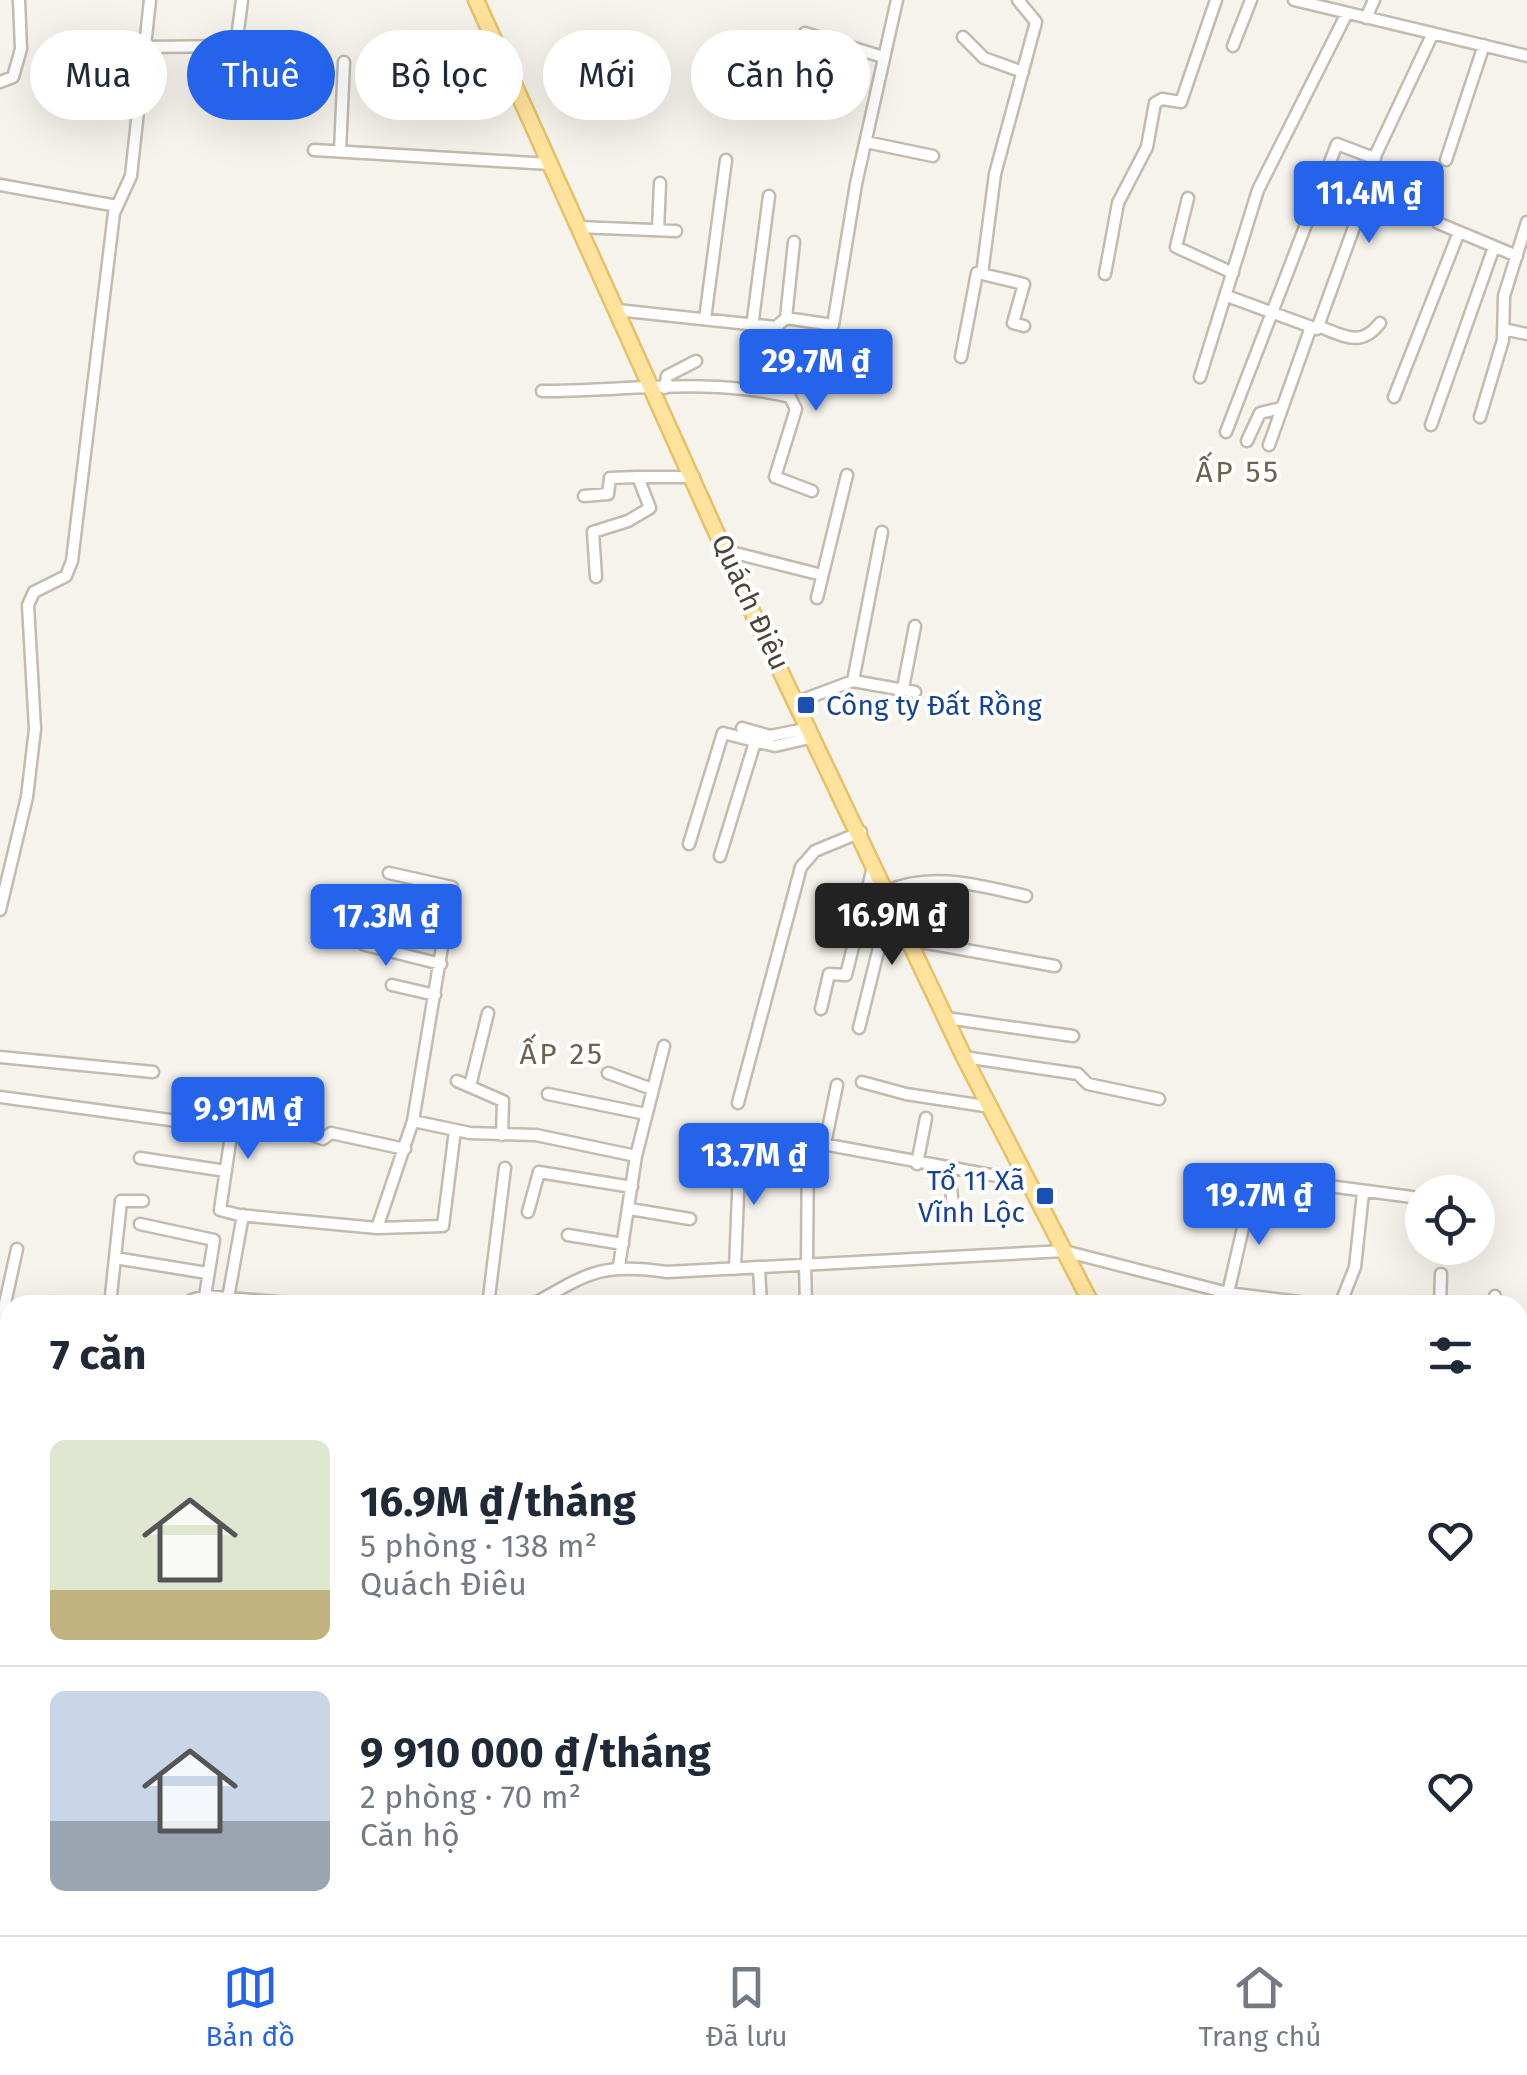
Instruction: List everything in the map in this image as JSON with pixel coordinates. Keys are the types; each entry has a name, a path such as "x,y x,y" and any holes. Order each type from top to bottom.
{"main road":[{"name":"Quách Điêu","path":"476,0 617,310 659,388 727,551 964,1057 1087,1295"}],"street":[{"path":"0,82 11,78 20,64 19,0"},
{"path":"147,30 150,0"},
{"path":"238,30 242,0"},
{"path":"786,318 833,325 897,0"},
{"path":"982,274 995,174 1036,22 1018,0"},
{"path":"1104,274 1118,204 1147,147 1154,103 1162,99 1181,102 1216,0"},
{"path":"1233,46 1250,0"},
{"path":"1294,0 1527,56"},
{"path":"1366,18 1374,0"},
{"path":"1200,376 1258,190 1347,14"},
{"path":"1269,444 1366,197 1374,158 1432,33"},
{"path":"963,37 984,58 1023,72"},
{"path":"1446,160 1484,46"},
{"path":"870,53 883,57"},
{"path":"340,152 344,62"},
{"path":"0,910 27,797 35,729 28,605 34,592 66,576 72,562 117,206 131,176 137,120"},
{"path":"866,142 934,156"},
{"path":"1226,432 1337,144 1374,158"},
{"path":"314,150 550,164"},
{"path":"705,319 726,160"},
{"path":"658,230 660,182"},
{"path":"0,185 117,206"},
{"path":"752,327 770,196"},
{"path":"1188,198 1176,247 1233,273"},
{"path":"1480,416 1503,330 1504,296 1527,222"},
{"path":"1438,223 1517,256"},
{"path":"578,227 676,230"},
{"path":"1394,398 1460,232"},
{"path":"617,310 776,327 786,318 794,242"},
{"path":"1431,424 1494,247"},
{"path":"960,358 976,273 1024,284 1012,324 1024,326"},
{"path":"1227,296 1356,340 1370,336 1380,323"},
{"path":"1503,330 1527,334"},
{"path":"659,388 667,376 696,361"},
{"path":"542,391 763,390 792,398 796,409 776,478 812,491"},
{"path":"1248,441 1260,413 1281,408"},
{"path":"816,598 846,475"},
{"path":"596,577 592,532 628,521 650,508 638,477"},
{"path":"584,496 608,494 610,478 694,477"},
{"path":"853,681 882,532"},
{"path":"727,551 822,575"},
{"path":"797,702 853,681 909,690 915,626"},
{"path":"742,728 770,736 812,732"},
{"path":"689,844 722,733 775,746 812,732"},
{"path":"720,856 755,742"},
{"path":"738,1103 801,866 815,851 861,832"},
{"path":"821,1009 829,974 846,975 862,897 875,864"},
{"path":"376,1228 412,1121 452,887 390,874"},
{"path":"859,1028 889,895 923,881 975,885 1026,896"},
{"path":"350,935 366,944 441,964"},
{"path":"910,940 1056,966"},
{"path":"392,985 435,995"},
{"path":"470,1086 488,1013"},
{"path":"946,1018 1073,1036"},
{"path":"619,1266 636,1156 664,1046"},
{"path":"964,1057 1078,1074 1088,1084 1159,1099"},
{"path":"0,1058 153,1072"},
{"path":"608,1073 652,1089"},
{"path":"456,1082 503,1100 502,1135"},
{"path":"862,1082 906,1094 991,1107"},
{"path":"825,1144 836,1085"},
{"path":"548,1094 646,1114"},
{"path":"210,1096 323,1138 331,1133 405,1149"},
{"path":"0,1097 192,1123 232,1136"},
{"path":"235,1108 220,1210 243,1215 376,1228 442,1226 455,1130"},
{"path":"918,1164 926,1118"},
{"path":"412,1121 502,1135 536,1134 636,1156"},
{"path":"762,1133 1030,1182"},
{"path":"806,1295 808,1140"},
{"path":"735,1269 740,1144"},
{"path":"140,1158 226,1172"},
{"path":"489,1295 505,1168"},
{"path":"949,1169 952,1207"},
{"path":"528,1212 540,1172 632,1187"},
{"path":"1322,1185 1405,1197"},
{"path":"1228,1293 1251,1193"},
{"path":"1347,1295 1355,1267 1363,1193"},
{"path":"111,1295 121,1201 143,1201"},
{"path":"630,1209 690,1219"},
{"path":"229,1295 243,1215"},
{"path":"140,1224 214,1240 205,1295"},
{"path":"568,1234 623,1244"},
{"path":"7,1295 18,1250"},
{"path":"552,1295 600,1269 619,1266 667,1272 1064,1250 1244,1295"},
{"path":"115,1258 207,1274"},
{"path":"759,1268 760,1295"},
{"path":"1440,1274 1440,1295"}],"place":[{"name":"Công ty Đất Rồng","path":"806,705"},
{"name":"Tổ 11 Xã Vĩnh Lộc","path":"1045,1196"}],"district":[{"name":"ẤP 55","path":"1238,472"},
{"name":"ẤP 25","path":"562,1054"}]}
